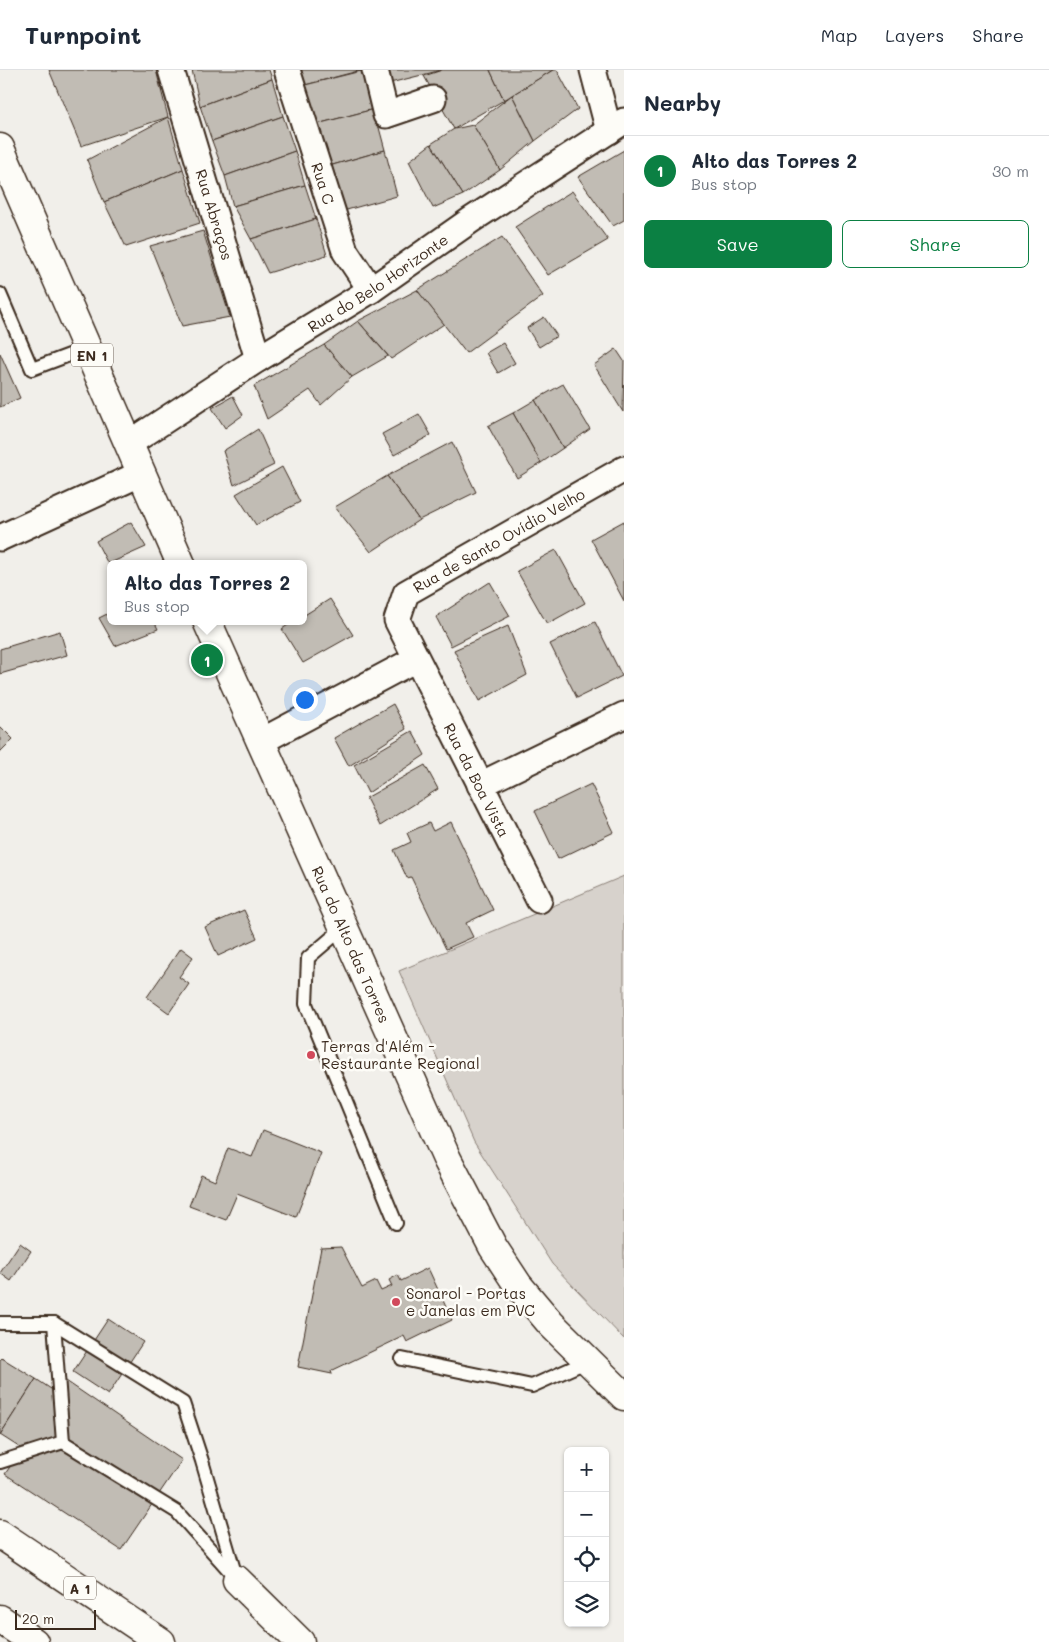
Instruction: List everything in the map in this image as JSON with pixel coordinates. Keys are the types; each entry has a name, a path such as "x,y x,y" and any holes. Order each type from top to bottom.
{"main road":[{"name":"EN 1","path":"0,148 180,560"},
{"name":"Rua do Alto das Torres","path":"209,625 447,1160 493,1247 518,1286 588,1361 624,1396"},
{"name":"A 1","path":"0,1534 160,1642"},
{"path":"237,1580 300,1642"},
{"path":"0,1619 34,1642"}],"street":[{"name":"Rua Abraços","path":"171,70 258,360"},
{"name":"Rua C","path":"287,70 345,251 371,290"},
{"path":"375,70 386,115 433,99"},
{"path":"592,70 617,126"},
{"name":"Rua do Belo Horizonte","path":"130,444 258,360 371,290 471,220 617,126"},
{"name":"Rua de Santo Ovídio Velho","path":"416,659 397,620 406,593 624,469"},
{"path":"0,538 142,473"},
{"path":"260,742 416,659"},
{"name":"Rua da Boa Vista","path":"416,659 539,900"},
{"path":"480,785 624,715"}],"lane":[{"path":"0,294 32,369 88,348"},
{"path":"343,928 308,958 306,1004 396,1224"},
{"path":"0,1323 54,1323 183,1403 237,1580"},
{"path":"54,1323 63,1442"},
{"path":"402,1360 532,1386 588,1361"},
{"path":"0,1462 63,1442 177,1512 237,1580"}],"shaded area":[{"path":"624,876 624,1339 552,1264 474,1142 399,971"}],"building":[{"path":"49,70 156,70 168,117 81,146"},
{"path":"192,70 269,70 272,79 200,106"},
{"path":"301,70 362,70 305,85"},
{"path":"365,70 374,109 317,124 305,85"},
{"path":"387,70 442,70 390,83"},
{"path":"442,70 490,70 504,100 454,129 424,76"},
{"path":"490,70 553,70 504,100"},
{"path":"553,70 557,70 578,109 535,141 512,95"},
{"path":"272,79 283,116 212,141 200,106"},
{"path":"512,95 535,141 500,170 473,125"},
{"path":"374,109 385,150 329,166 317,124"},
{"path":"283,116 295,151 225,176 212,141"},
{"path":"168,117 183,169 104,202 87,160"},
{"path":"473,125 500,170 463,195 431,144 454,129"},
{"path":"431,144 463,195 433,208 409,161"},
{"path":"385,150 397,196 343,211 329,166"},
{"path":"624,150 624,220 613,226 578,177"},
{"path":"295,151 305,185 233,206 225,176"},
{"path":"183,169 200,223 126,247 104,202"},
{"path":"305,185 316,219 251,239 233,206"},
{"path":"572,191 608,240 548,275 515,227"},
{"path":"316,219 327,255 268,273 251,239"},
{"path":"203,231 230,317 182,326 150,246"},
{"path":"502,237 543,296 466,353 417,290"},
{"path":"417,290 444,324 391,359 358,321"},
{"path":"544,317 557,336 539,347 527,328"},
{"path":"358,321 388,356 352,377 324,345"},
{"path":"503,343 515,363 498,373 486,353"},
{"path":"324,345 352,377 321,405 310,390 267,419 254,386"},
{"path":"616,349 624,361 623,412 594,365"},
{"path":"0,353 20,398 0,407"},
{"path":"563,384 590,429 563,448 535,400"},
{"path":"233,396 243,415 225,428 212,408"},
{"path":"535,400 563,448 541,463 513,413"},
{"path":"513,413 541,463 517,478 488,426"},
{"path":"419,414 431,435 394,455 382,434"},
{"path":"258,429 274,465 234,485 223,451"},
{"path":"452,442 476,492 419,520 387,476"},
{"path":"282,467 300,502 256,525 236,494"},
{"path":"387,476 419,520 371,552 335,507"},
{"path":"624,521 624,601 591,539"},
{"path":"131,522 146,547 117,560 107,560 107,562 96,541"},
{"path":"556,550 585,603 547,624 517,571"},
{"path":"490,582 510,616 451,646 436,617"},
{"path":"330,599 353,635 303,663 282,629 288,625 307,625 307,613"},
{"path":"107,614 107,625 156,625 158,629 115,646 99,618"},
{"path":"595,622 622,676 577,698 550,644"},
{"path":"508,626 527,675 479,701 454,650"},
{"path":"60,631 67,655 0,674 0,649"},
{"path":"393,704 406,729 349,766 334,738"},
{"path":"0,726 13,739 0,752"},
{"path":"412,731 425,755 368,793 354,765"},
{"path":"425,765 438,789 380,826 366,798"},
{"path":"591,784 614,832 558,859 535,811"},
{"path":"451,822 493,910 466,923 473,937 446,949 411,877 407,878 394,850 411,842 407,833 429,823 433,831"},
{"path":"244,910 257,938 218,956 205,927"},
{"path":"181,948 193,957 179,977 189,984 169,1013 147,997"},
{"path":"263,1130 321,1153 296,1217 237,1194 226,1220 189,1206 201,1175 215,1181 228,1148 252,1157"},
{"path":"20,1243 31,1251 11,1281 0,1273"},
{"path":"341,1247 362,1288 376,1281 381,1291 392,1286 389,1280 398,1275 401,1281 428,1268 452,1320 407,1342 404,1336 331,1371 332,1374 298,1367 321,1248"},
{"path":"108,1319 143,1342 108,1395 73,1372"},
{"path":"2,1358 36,1379 0,1435 0,1360"},
{"path":"36,1379 57,1393 66,1381 182,1460 121,1550 5,1474 22,1449 0,1435"}],"place":[{"name":"Alto das Torres 2","path":"207,660"},
{"name":"Terras d'Além - Restaurante Regional","path":"311,1055"},
{"name":"Sonarol - Portas e Janelas em PVC","path":"396,1302"}]}
